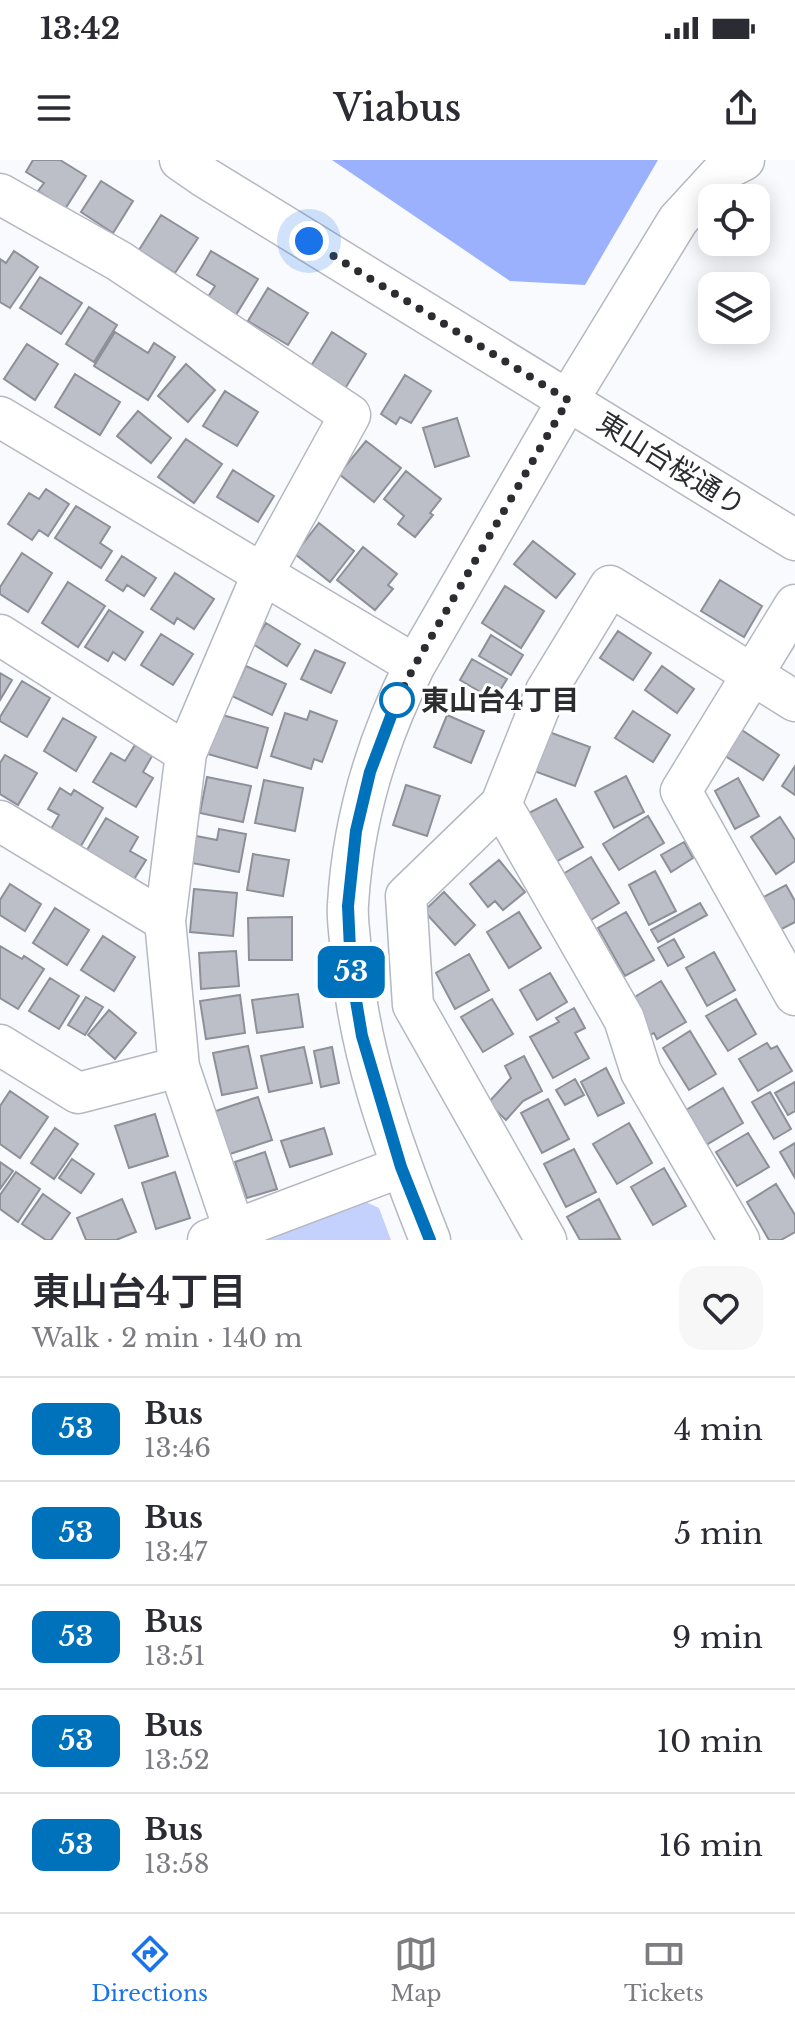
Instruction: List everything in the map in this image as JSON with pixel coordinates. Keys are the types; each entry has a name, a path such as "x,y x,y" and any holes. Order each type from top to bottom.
{"street":[{"name":"東山台桜通り","path":"180,160 795,540"},
{"path":"430,1240 401,1167 362,1036 351,971 348,906 356,831 370,772 397,700 415,665 568,400 678,220 724,170 744,160"},
{"path":"0,194 119,261 350,415 262,575 186,753 165,921 179,1067 221,1235 401,1167"},
{"path":"0,417 415,665"},
{"path":"546,1240 413,1005 406,896 501,804 546,691 610,586 795,701"},
{"path":"790,976 681,791 795,605"},
{"path":"0,635 186,753"},
{"path":"501,804 624,1019 641,1072 739,1240"},
{"path":"0,821 165,921"},
{"path":"0,1045 78,1093 179,1067"}],"shaded area":[{"path":"332,160 658,160 585,285 510,281"},
{"path":"357,1198 379,1208 391,1240 249,1240"}],"building":[{"path":"33,160 60,160 86,176 65,209 38,191 44,183 26,172"},
{"path":"101,181 133,201 113,233 81,212"},
{"path":"161,215 198,238 175,273 139,250"},
{"path":"14,251 38,267 10,308 0,302 0,259 6,263"},
{"path":"211,251 258,279 234,318 206,300 215,286 197,275"},
{"path":"40,277 82,303 61,334 20,308"},
{"path":"268,288 308,313 288,345 248,321"},
{"path":"89,307 117,325 94,362 66,344"},
{"path":"115,332 148,353 154,343 175,357 148,400 94,366"},
{"path":"332,332 366,354 343,392 308,371"},
{"path":"27,344 58,364 35,400 4,379"},
{"path":"186,364 215,390 188,422 158,396"},
{"path":"75,374 120,402 100,435 55,407"},
{"path":"405,375 431,391 411,423 400,417 396,424 381,414"},
{"path":"225,391 258,412 237,446 203,426"},
{"path":"138,411 171,438 151,463 117,436"},
{"path":"457,418 469,456 435,467 423,428"},
{"path":"186,439 222,464 194,503 158,477"},
{"path":"366,441 401,468 374,502 339,474"},
{"path":"233,470 274,496 258,522 217,497"},
{"path":"406,471 441,499 430,513 433,515 415,537 398,524 404,516 384,499"},
{"path":"46,489 69,504 48,536 39,530 32,540 8,524 29,493 39,499"},
{"path":"76,506 110,527 100,543 112,551 101,568 55,538"},
{"path":"319,523 354,551 330,582 295,554"},
{"path":"533,541 575,574 556,598 514,564"},
{"path":"363,547 397,574 388,585 393,589 375,610 337,580"},
{"path":"22,553 52,573 28,612 0,594 0,587"},
{"path":"122,556 156,578 144,596 127,585 123,591 106,580"},
{"path":"175,573 214,599 194,629 177,618 174,624 151,609"},
{"path":"720,580 762,606 744,637 701,611"},
{"path":"68,582 105,606 78,647 42,623"},
{"path":"505,586 544,611 521,648 482,623"},
{"path":"109,610 143,632 125,660 113,652 108,661 85,647"},
{"path":"266,623 300,644 287,666 253,644"},
{"path":"618,631 651,653 633,680 600,658"},
{"path":"161,634 193,654 173,685 141,665"},
{"path":"491,635 523,655 511,675 479,656"},
{"path":"315,650 345,663 331,693 301,679"},
{"path":"472,659 507,679 494,700 460,680"},
{"path":"246,666 286,684 272,715 232,696"},
{"path":"662,666 694,689 677,713 645,690"},
{"path":"0,673 12,680 0,700"},
{"path":"22,681 50,698 27,737 0,721"},
{"path":"310,711 337,721 322,762 314,759 311,769 271,756 285,713 307,720"},
{"path":"633,711 670,735 653,762 615,738"},
{"path":"219,714 268,728 257,768 208,754"},
{"path":"447,715 484,731 471,763 434,747"},
{"path":"63,718 96,737 76,771 44,751"},
{"path":"739,728 779,755 763,780 722,754"},
{"path":"549,732 590,747 575,786 534,771"},
{"path":"135,745 152,756 143,772 153,778 136,807 93,782 111,753 125,761"},
{"path":"5,755 37,773 18,805 0,794 0,763"},
{"path":"795,766 795,795 782,786"},
{"path":"626,776 644,812 614,828 595,792"},
{"path":"207,777 251,786 243,822 200,813"},
{"path":"738,778 759,816 735,829 715,791"},
{"path":"264,780 303,788 295,831 255,823"},
{"path":"406,785 440,796 427,836 393,825"},
{"path":"60,788 71,795 74,790 103,808 81,846 51,829 59,815 48,809"},
{"path":"556,799 583,847 554,863 527,814"},
{"path":"648,816 664,843 619,870 603,844"},
{"path":"780,817 795,840 795,861 776,874 751,837"},
{"path":"106,818 138,837 130,851 146,860 131,884 84,855"},
{"path":"219,829 246,834 239,872 187,862 191,835 217,840"},
{"path":"684,842 693,858 671,872 661,855"},
{"path":"253,854 289,860 283,896 247,890"},
{"path":"591,857 619,903 591,920 563,874"},
{"path":"499,860 525,892 503,910 495,901 488,907 470,884"},
{"path":"655,871 676,911 649,925 629,885"},
{"path":"10,884 41,904 25,931 0,915 0,900"},
{"path":"786,885 795,901 795,922 776,932 758,900"},
{"path":"194,889 237,893 233,936 190,932"},
{"path":"444,892 475,925 455,945 424,911"},
{"path":"700,903 707,915 658,942 651,930"},
{"path":"55,908 89,930 67,965 33,943"},
{"path":"519,912 541,948 509,968 487,932"},
{"path":"626,912 654,960 625,976 598,928"},
{"path":"292,917 292,960 249,960 248,918"},
{"path":"103,936 135,957 114,991 81,970"},
{"path":"674,939 684,957 668,966 658,948"},
{"path":"0,946 44,969 18,1009 0,998"},
{"path":"236,951 239,986 201,989 199,953"},
{"path":"714,952 735,990 707,1006 686,968"},
{"path":"469,954 489,990 455,1009 436,973"},
{"path":"550,973 567,1002 537,1020 520,990"},
{"path":"50,978 79,996 59,1029 29,1011"},
{"path":"661,981 686,1022 657,1039 654,1033 646,1037 638,1023 645,1018 633,998"},
{"path":"298,994 303,1027 257,1033 252,1000"},
{"path":"240,995 245,1033 206,1039 200,1001"},
{"path":"86,997 103,1007 85,1035 68,1025"},
{"path":"492,999 513,1034 483,1052 461,1017"},
{"path":"736,999 756,1034 728,1051 706,1016"},
{"path":"574,1008 585,1028 575,1033 589,1058 553,1078 530,1037 559,1022 556,1018"},
{"path":"109,1010 136,1033 115,1059 88,1035"},
{"path":"690,1031 716,1074 689,1090 663,1048"},
{"path":"767,1043 771,1049 777,1046 792,1071 758,1091 739,1059"},
{"path":"248,1046 257,1088 222,1095 213,1053"},
{"path":"304,1047 312,1083 269,1092 261,1056"},
{"path":"332,1047 339,1083 321,1087 314,1051"},
{"path":"524,1056 542,1091 523,1101 506,1120 488,1103 511,1078 505,1066"},
{"path":"606,1068 624,1103 598,1116 581,1082"},
{"path":"575,1079 584,1095 565,1105 556,1090"},
{"path":"795,1082 795,1111 788,1115 775,1093"},
{"path":"723,1088 743,1123 706,1145 686,1110"},
{"path":"10,1091 48,1117 20,1158 0,1144 0,1106"},
{"path":"770,1092 791,1129 774,1139 752,1102"},
{"path":"258,1097 272,1140 221,1157 207,1114"},
{"path":"548,1099 569,1139 542,1153 521,1113"},
{"path":"155,1114 168,1156 129,1168 115,1126"},
{"path":"629,1123 652,1163 617,1184 593,1144"},
{"path":"55,1128 78,1144 54,1179 31,1163"},
{"path":"324,1128 332,1154 290,1167 281,1141"},
{"path":"748,1133 769,1167 737,1186 716,1152"},
{"path":"795,1143 795,1178 780,1152"},
{"path":"574,1149 596,1192 566,1207 544,1164"},
{"path":"265,1152 277,1189 247,1198 235,1162"},
{"path":"72,1159 94,1174 81,1193 59,1178"},
{"path":"0,1162 13,1171 0,1189"},
{"path":"664,1168 686,1206 653,1225 631,1187"},
{"path":"16,1172 40,1189 18,1222 0,1209 0,1195"},
{"path":"175,1172 190,1218 156,1229 142,1183"},
{"path":"776,1184 795,1215 795,1232 781,1240 769,1240 747,1202"},
{"path":"43,1194 70,1213 51,1240 46,1240 22,1224"},
{"path":"122,1199 136,1232 116,1240 86,1240 77,1218"},
{"path":"599,1199 620,1239 580,1240 567,1217"}],"bus line":[{"name":"53","path":"397,700 370,772 356,831 348,906 351,971 362,1036 401,1167 430,1240"}],"place":[{"name":"東山台4丁目","path":"397,700"}],"route":[{"path":"309,241 568,400 397,700"}]}
